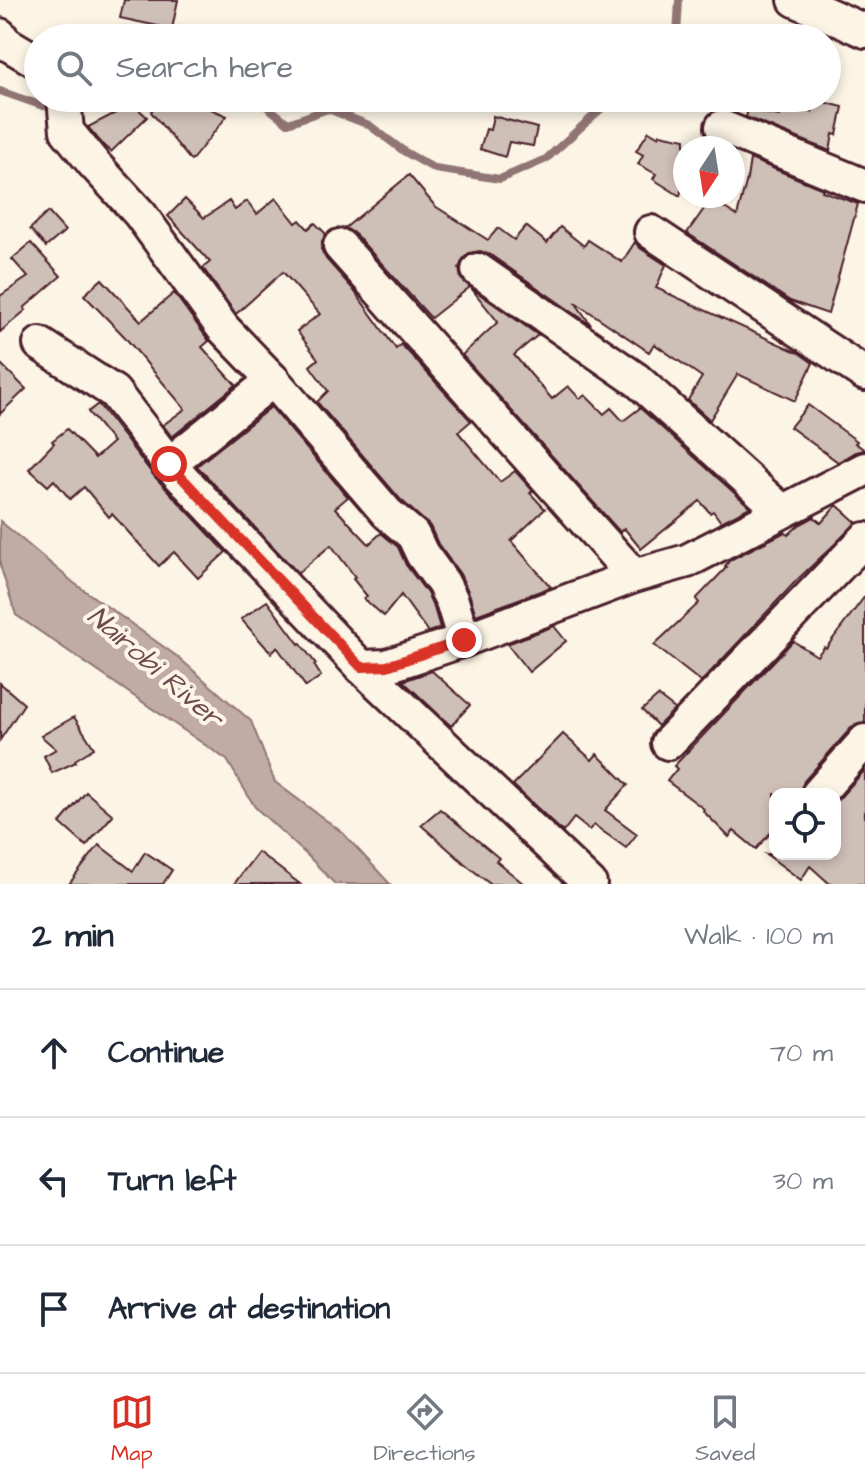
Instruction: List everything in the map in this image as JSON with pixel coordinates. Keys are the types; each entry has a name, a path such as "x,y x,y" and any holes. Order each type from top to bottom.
{"street":[{"path":"795,0 865,31"},
{"path":"0,35 6,43 24,54"},
{"path":"65,112 67,131 140,214 223,328 273,380 387,513 413,535 452,601 464,640"},
{"path":"722,127 865,186"},
{"path":"651,232 865,374"},
{"path":"340,246 634,576"},
{"path":"478,270 637,380 782,511"},
{"path":"40,344 114,392 169,464 361,667 590,884"},
{"path":"169,464 273,380"},
{"path":"361,667 387,666 634,576 687,561 782,511 862,475"},
{"path":"668,743 865,539"},
{"path":"823,788 865,741"}],"water":[{"name":"Nairobi River","path":"0,521 74,583 178,657 251,721 275,782 343,833 390,884 335,884 255,807 227,760 16,615 0,565"}],"building":[{"path":"124,0 178,0 173,24 148,24 120,18"},
{"path":"843,107 830,151 746,117 747,112 780,116 781,112 841,112"},
{"path":"117,112 142,112 147,117 111,152 88,127"},
{"path":"151,112 218,112 227,116 191,161"},
{"path":"493,116 537,128 533,146 509,142 505,157 480,149"},
{"path":"649,131 659,137 660,134 673,137 673,192 653,179 656,174 638,164 643,155 636,151"},
{"path":"750,159 858,204 828,314 790,301 687,233 705,208 725,208 737,216 739,208 745,208"},
{"path":"409,175 435,206 488,240 498,228 514,240 526,226 547,243 560,227 584,246 588,240 622,262 635,242 666,265 656,288 799,353 813,363 795,401 738,374 710,420 688,400 702,377 654,344 649,352 575,302 591,325 489,254 480,251 469,253 459,268 461,279 470,287 431,318 354,233 345,228"},
{"path":"276,198 296,223 300,220 308,229 315,223 326,234 321,249 326,259 352,288 396,349 401,344 471,421 458,432 500,482 515,471 533,491 530,493 545,509 511,541 551,587 476,615 460,574 438,544 430,526 400,499 317,402 328,391 310,366 318,359 297,331 320,314 283,272 236,314 203,268 210,262 168,216 185,199 204,218 229,201 235,210 247,201 257,214"},
{"path":"48,212 65,231 46,247 30,229"},
{"path":"31,243 61,276 0,332 0,296 28,277 12,259"},
{"path":"102,279 141,321 174,293 209,341 202,347 236,385 172,437 163,425 185,409 124,336 84,295"},
{"path":"471,288 538,335 514,355 552,399 568,386 580,399 585,395 604,414 611,408 623,421 640,408 750,507 721,522 700,501 641,549 624,528 620,532 462,355 498,322"},
{"path":"0,363 26,389 0,414"},
{"path":"98,404 155,477 226,552 198,578 174,552 159,566 112,514 109,517 84,487 70,499 54,480 48,486 29,469 54,443 52,441 67,429 95,458 113,442 88,412"},
{"path":"808,405 865,450 838,462 790,427"},
{"path":"271,407 348,497 335,508 369,544 381,533 398,547 406,565 427,593 440,628 428,632 401,595 384,616 364,599 367,596 331,545 298,573 197,466"},
{"path":"837,505 857,523 798,579 701,682 654,645 699,603 696,599 730,560 785,532 788,535 814,517 821,523"},
{"path":"865,596 865,723 851,728 804,781 802,788 769,788 769,835 756,849 734,831 729,837 704,809 667,781 677,769 674,766 793,641 817,656"},
{"path":"267,601 316,664 321,676 306,687 277,647 271,653 241,619"},
{"path":"554,626 566,641 529,672 507,644"},
{"path":"432,671 470,705 451,726 403,681"},
{"path":"0,683 24,704 0,740"},
{"path":"658,696 675,709 658,726 642,710"},
{"path":"74,717 94,748 76,762 52,773 44,756 56,749 41,736"},
{"path":"563,734 592,760 597,754 628,785 605,810 637,834 626,848 594,825 589,830 574,818 563,832 513,785"},
{"path":"865,770 865,884 830,884 810,866 801,880 774,860 841,860 841,796"},
{"path":"86,792 113,815 86,846 60,823"},
{"path":"440,809 499,858 496,861 524,884 490,884 421,825"},
{"path":"99,845 133,871 145,852 172,870 163,884 69,884"},
{"path":"258,852 300,884 234,884"}],"waterway":[{"path":"678,24 679,0"},
{"path":"0,91 24,99"},
{"path":"274,112 288,123 319,112"},
{"path":"336,112 369,125 405,152 435,169 500,179 546,159 598,112"}],"route":[{"path":"169,464 361,667 387,666 464,640"}]}
